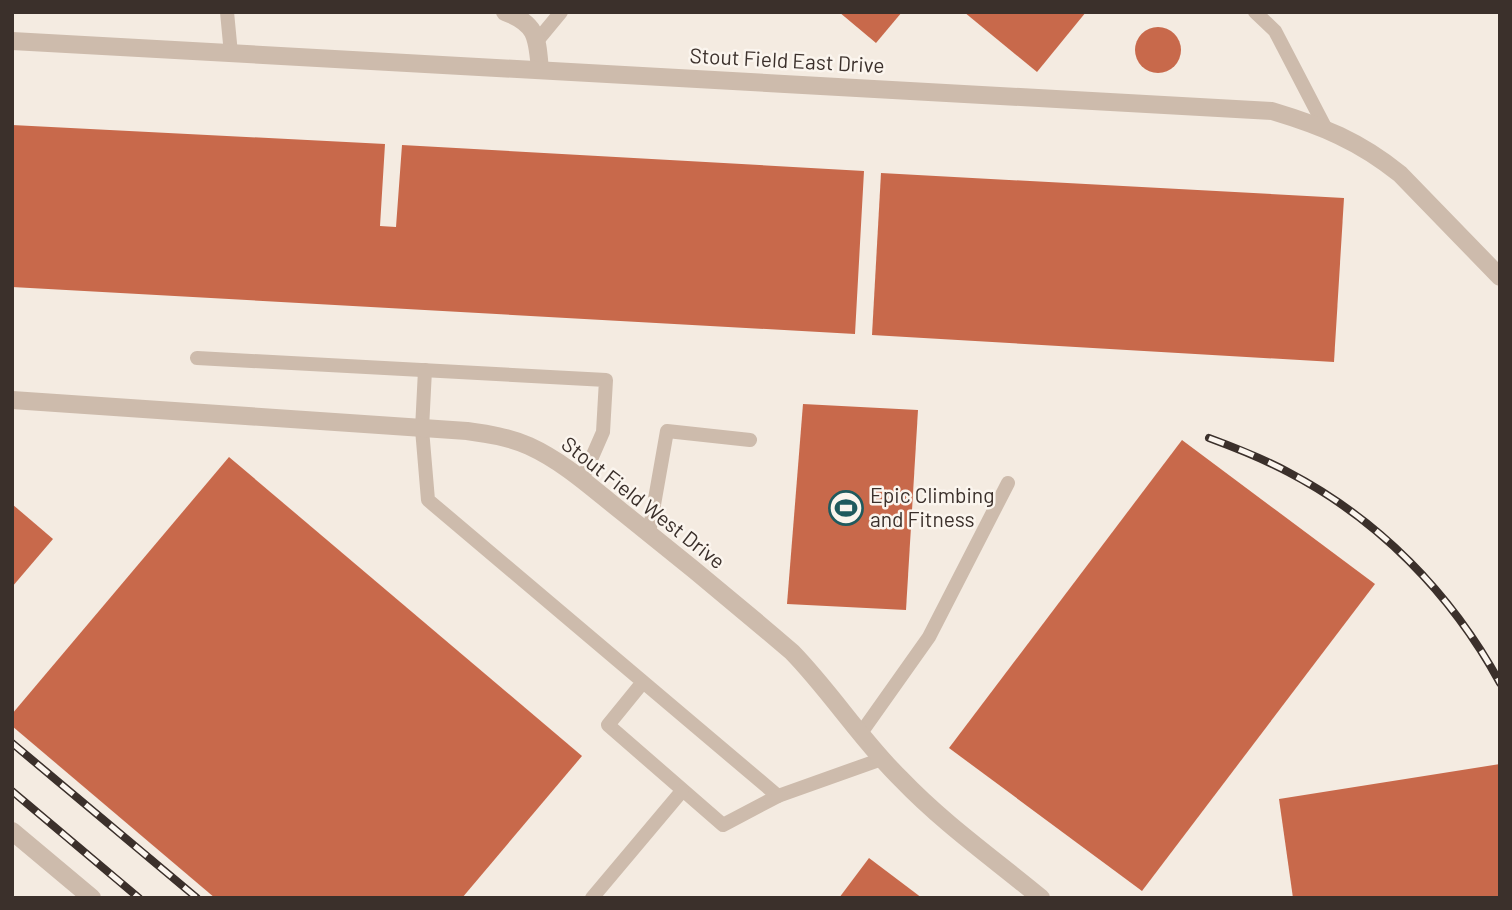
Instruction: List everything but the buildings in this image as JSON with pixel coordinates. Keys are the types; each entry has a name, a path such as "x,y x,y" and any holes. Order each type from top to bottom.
{"street":[{"path":"505,12 526,22 532,30 537,41 540,71"},
{"name":"Stout Field East Drive","path":"12,41 1262,110 1294,117 1326,129 1371,152 1400,174 1500,277"},
{"name":"Stout Field West Drive","path":"12,400 497,435 529,446 558,462 582,480 792,652 881,759 937,813 1041,898"},
{"path":"13,833 92,898"}],"lane":[{"path":"227,12 231,54"},
{"path":"537,41 561,12"},
{"path":"1255,12 1275,31 1326,129"},
{"path":"197,358 607,380 603,432 582,480"},
{"path":"425,370 422,429 428,500 778,796"},
{"path":"649,533 667,431 750,439"},
{"path":"860,733 929,636 1008,483"},
{"path":"643,682 608,725 723,825 778,796 881,759"},
{"path":"592,898 682,791"}],"railway":[{"path":"1209,438 1288,472 1352,512 1382,536 1435,589 1481,650 1500,683"},
{"path":"12,743 197,898"},
{"path":"12,791 139,898"}],"place":[{"name":"Epic Climbing and Fitness","path":"846,508"}]}
